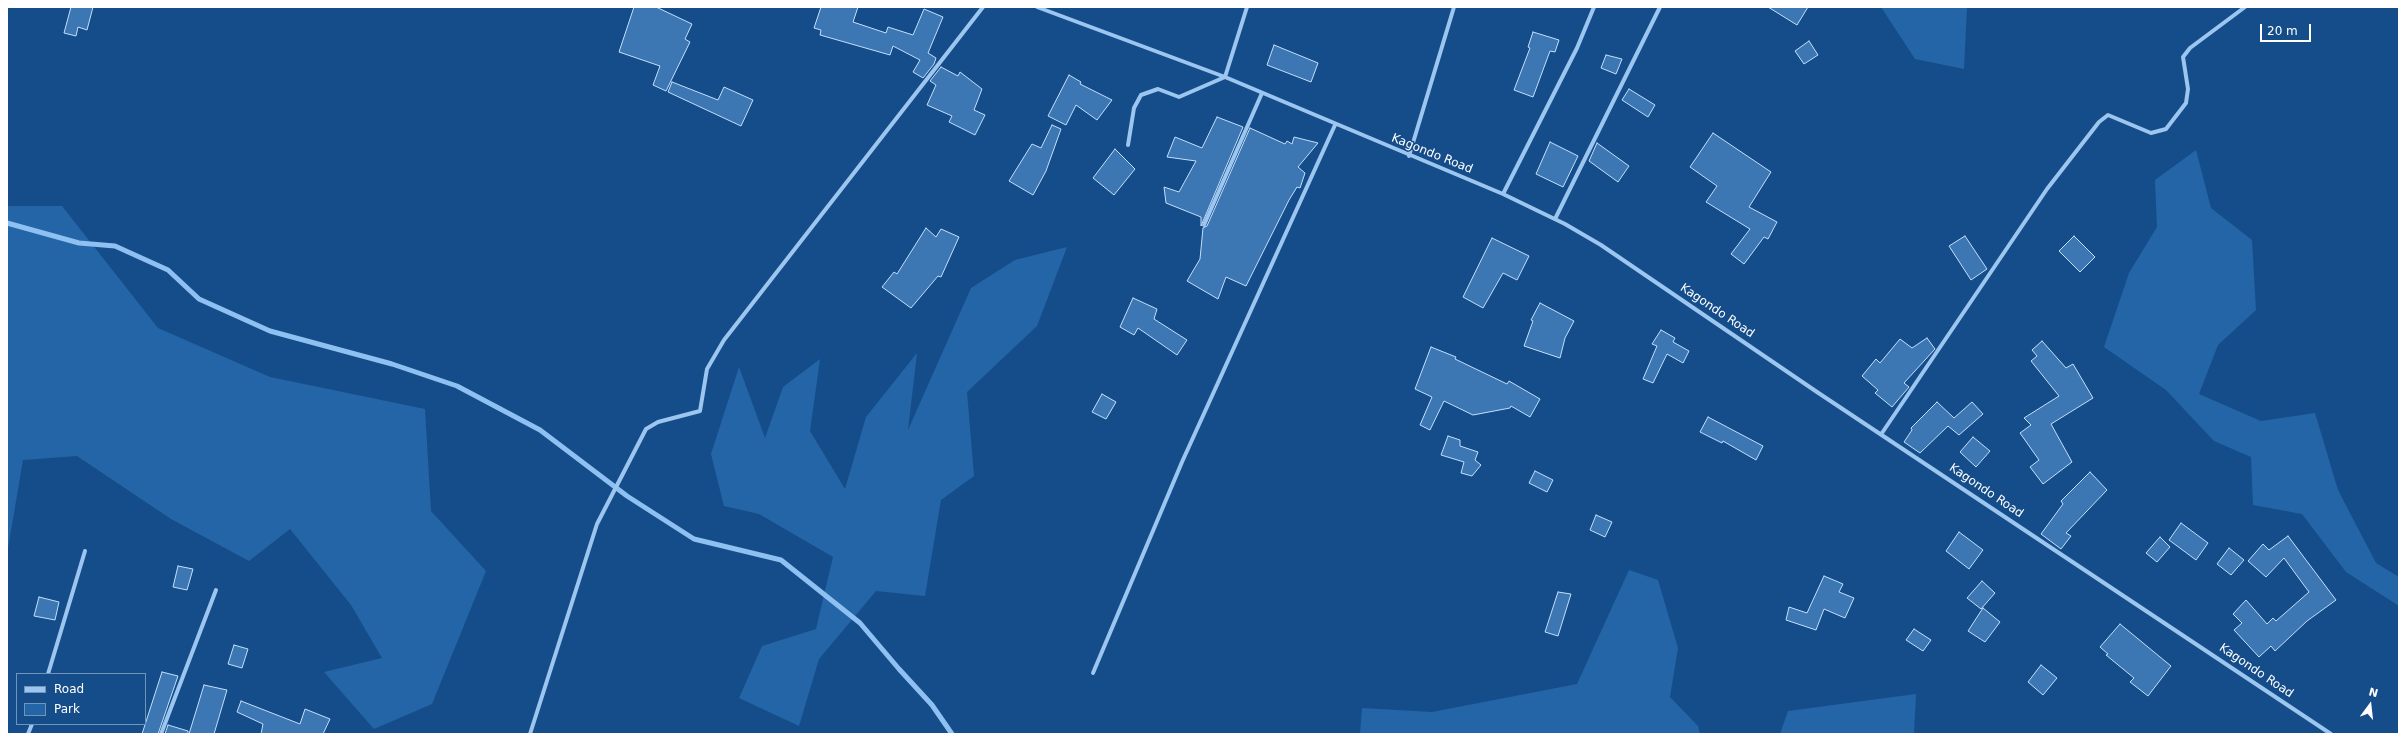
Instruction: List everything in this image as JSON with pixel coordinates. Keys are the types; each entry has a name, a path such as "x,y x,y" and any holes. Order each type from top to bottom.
{"street":[{"path":"530,734 597,524 646,429 658,422 700,411 707,369 724,340 983,7"},
{"name":"Kagondo Road","path":"1037,7 1225,77 1335,125 1503,194 1555,219 1601,245 1817,392 1882,433 2331,734"},
{"path":"1128,145 1134,108 1141,95 1158,89 1179,97 1225,77 1247,7"},
{"path":"1409,156 1454,7"},
{"path":"1503,194 1577,48 1594,7"},
{"path":"1555,219 1660,7"},
{"path":"1882,433 2047,189 2098,122 2108,115 2152,133 2166,129 2186,103 2188,89 2183,57 2190,48 2245,7"},
{"path":"1204,225 1262,93"},
{"path":"1093,673 1182,462 1335,125"},
{"path":"48,673 85,551"},
{"path":"161,734 216,590"}],"green space":[{"path":"1881,7 1967,7 1964,69 1915,59"},
{"path":"2196,150 2211,208 2252,240 2256,310 2218,345 2199,394 2261,421 2315,413 2338,490 2376,563 2399,577 2399,606 2346,572 2302,514 2253,505 2251,457 2214,441 2166,390 2104,347 2129,273 2157,227 2155,180"},
{"path":"7,206 62,206 158,328 270,377 425,409 431,511 486,571 432,704 374,729 324,672 382,658 351,605 290,529 249,561 171,519 77,456 23,460 7,554"},
{"path":"1067,247 1037,326 967,392 974,476 941,500 925,596 876,591 819,659 799,726 739,698 762,646 816,629 833,557 759,514 724,506 711,454 739,367 765,438 783,387 820,359 810,431 845,489 866,417 917,353 908,430 971,288 1015,260"},
{"path":"1629,570 1658,580 1678,648 1670,697 1698,726 1700,734 1360,734 1362,708 1432,712 1577,684"},
{"path":"1916,694 1914,734 1780,734 1788,711"}],"building":[{"path":"71,7 93,7 87,30 78,27 76,36 64,33"},
{"path":"634,7 656,7 692,24 685,39 690,42 666,91 653,85 660,66 619,52"},
{"path":"821,7 858,7 853,22 886,33 888,27 913,35 924,9 943,17 928,53 936,58 934,64 923,78 913,72 920,60 893,46 890,55 820,35 821,30 814,28"},
{"path":"1768,7 1808,7 1797,25"},
{"path":"1533,32 1559,40 1555,52 1550,51 1533,97 1514,90 1530,48 1528,47"},
{"path":"1809,41 1818,55 1804,64 1795,51"},
{"path":"1274,45 1318,63 1311,82 1267,65"},
{"path":"1606,55 1622,59 1616,74 1601,68"},
{"path":"941,67 958,76 960,72 982,89 974,110 985,115 975,135 949,122 952,116 927,105 936,85 930,81"},
{"path":"1069,75 1081,82 1080,84 1112,100 1097,120 1076,105 1066,125 1048,116"},
{"path":"672,82 718,100 724,87 753,100 741,126 668,92"},
{"path":"1629,89 1655,105 1648,117 1622,100"},
{"path":"1217,117 1243,127 1201,226 1201,217 1166,203 1164,187 1179,192 1196,161 1167,157 1175,137 1202,148"},
{"path":"1052,125 1061,129 1046,171 1033,195 1009,181 1032,144 1041,148"},
{"path":"1250,128 1285,144 1287,141 1292,144 1294,137 1318,143 1298,167 1305,173 1300,188 1297,187 1289,200 1246,286 1226,277 1218,299 1187,281 1200,259 1203,228 1207,226"},
{"path":"1713,133 1771,172 1749,207 1777,222 1768,239 1764,237 1744,264 1731,254 1750,229 1706,202 1717,186 1690,167"},
{"path":"1550,142 1578,156 1563,187 1536,174"},
{"path":"1597,143 1629,166 1618,182 1589,161"},
{"path":"1115,149 1135,169 1114,195 1093,178"},
{"path":"926,228 936,237 941,229 959,237 941,277 938,276 911,308 882,287 894,272 897,274"},
{"path":"1965,236 1987,269 1971,280 1949,246"},
{"path":"2074,236 2095,257 2080,272 2059,251"},
{"path":"1492,238 1529,256 1517,280 1503,273 1483,308 1463,297"},
{"path":"1133,298 1157,309 1154,319 1187,340 1177,355 1138,328 1134,335 1120,327"},
{"path":"1540,303 1574,321 1565,338 1560,358 1524,346 1533,321 1531,320"},
{"path":"1661,330 1675,338 1673,342 1689,351 1683,363 1667,354 1653,383 1643,379 1657,346 1652,344"},
{"path":"1927,338 1935,349 1904,383 1909,387 1892,407 1875,393 1878,390 1862,376 1876,359 1880,363 1900,339 1912,348"},
{"path":"2042,341 2066,368 2073,364 2093,398 2051,424 2072,462 2043,484 2030,467 2039,460 2020,433 2031,425 2024,418 2059,396 2031,361 2037,356 2032,350"},
{"path":"1431,347 1456,357 1455,359 1507,384 1509,381 1540,399 1530,417 1511,406 1510,408 1473,415 1444,401 1430,430 1420,425 1432,397 1415,389"},
{"path":"1102,394 1116,402 1106,419 1092,412"},
{"path":"1937,402 1954,418 1972,402 1983,414 1959,435 1948,426 1920,453 1904,442 1912,430 1911,428"},
{"path":"1708,417 1763,446 1756,460 1723,441 1722,443 1700,432"},
{"path":"1448,436 1460,440 1460,446 1478,452 1475,460 1481,465 1472,476 1461,473 1464,462 1441,455"},
{"path":"1973,437 1990,451 1976,467 1960,452"},
{"path":"1535,471 1553,480 1547,492 1529,483"},
{"path":"2090,472 2107,490 2066,533 2071,536 2061,549 2041,534 2063,504 2061,501"},
{"path":"1596,515 1612,522 1605,537 1590,530"},
{"path":"2181,523 2208,543 2196,560 2169,540"},
{"path":"1959,532 1983,550 1969,569 1946,551"},
{"path":"2288,536 2336,600 2307,621 2275,651 2271,646 2259,657 2234,630 2242,623 2233,614 2246,600 2267,624 2273,618 2276,621 2309,592 2284,558 2266,577 2248,561 2263,544 2269,550"},
{"path":"2160,537 2170,547 2157,562 2146,553"},
{"path":"2229,548 2244,560 2231,575 2217,564"},
{"path":"178,566 193,569 187,590 173,587"},
{"path":"1824,576 1843,584 1839,592 1854,598 1845,618 1824,609 1816,630 1786,620 1789,607 1807,613"},
{"path":"1982,581 1995,593 1981,609 1967,598"},
{"path":"1558,592 1571,594 1558,636 1545,632"},
{"path":"39,597 59,602 55,620 34,616"},
{"path":"1983,608 2000,622 1985,642 1968,631"},
{"path":"2120,624 2171,666 2148,696 2130,682 2134,678 2106,655 2108,654 2100,647"},
{"path":"1914,629 1931,640 1923,651 1906,640"},
{"path":"234,645 248,649 242,668 228,664"},
{"path":"2041,665 2057,678 2043,695 2028,682"},
{"path":"162,672 178,676 158,734 142,734"},
{"path":"204,685 227,690 214,734 189,734"},
{"path":"241,701 300,724 305,709 330,719 323,734 261,734 263,724 237,712"},
{"path":"168,725 188,731 188,734 165,734"}],"waterway":[{"path":"7,223 79,243 115,246 168,270 199,299 270,331 392,364 457,386 540,430 627,496 694,539 781,560 860,623 932,705 952,734"}]}
